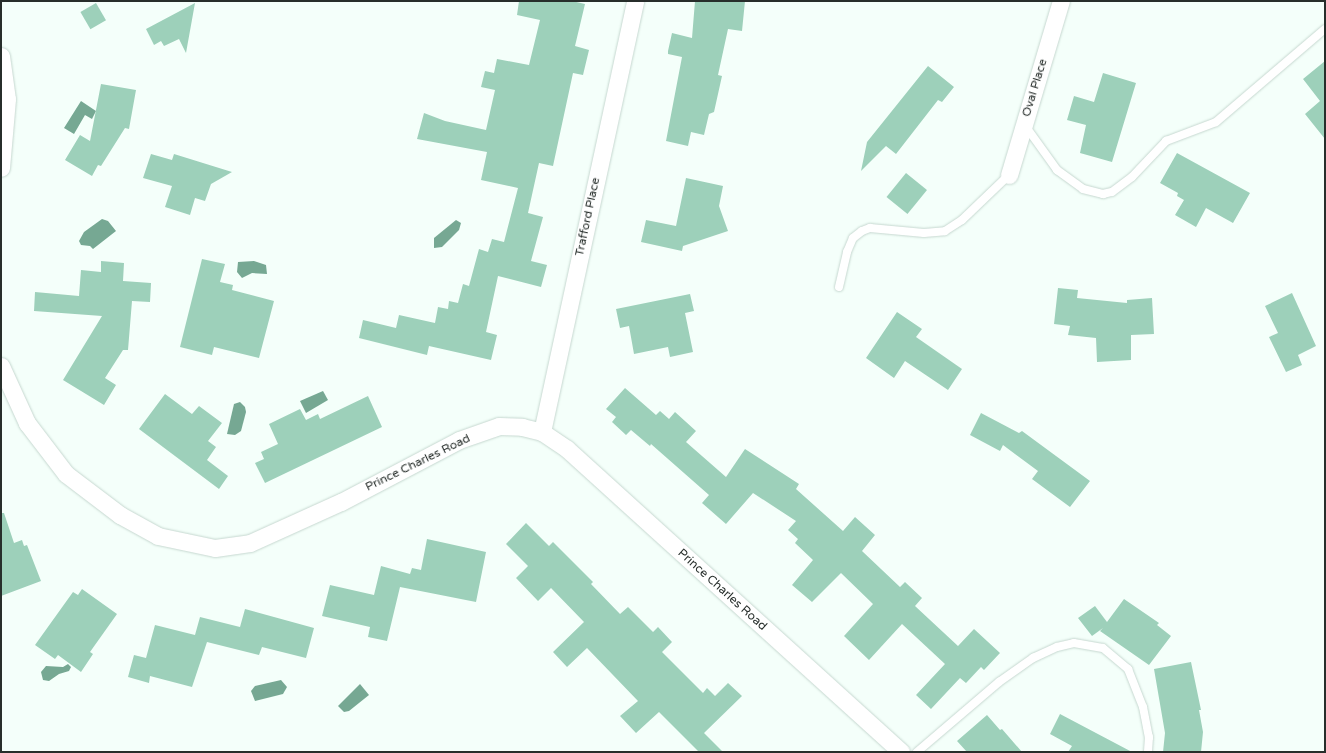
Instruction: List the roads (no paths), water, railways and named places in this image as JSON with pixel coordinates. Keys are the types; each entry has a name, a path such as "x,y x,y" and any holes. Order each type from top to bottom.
{"street":[{"name":"Trafford Place","path":"542,432 635,1"},
{"name":"Oval Place","path":"1009,175 1061,1"},
{"path":"1,56 7,99 1,168"},
{"name":"Prince Charles Road","path":"1,366 8,398 66,474 120,515 158,536 215,548 250,543 341,502 459,440 499,426 522,427 542,432 567,449 901,752"}],"lane":[{"path":"1024,124 1057,170 1083,189 1103,194 1112,192 1132,177 1166,141 1216,122 1325,29"},
{"path":"839,286 847,252 853,238 862,230 870,228 924,233 945,231 962,220 1009,175"},
{"path":"917,752 1016,670 1057,647 1074,643 1103,648 1128,669 1143,707 1149,737 1148,752"}]}
